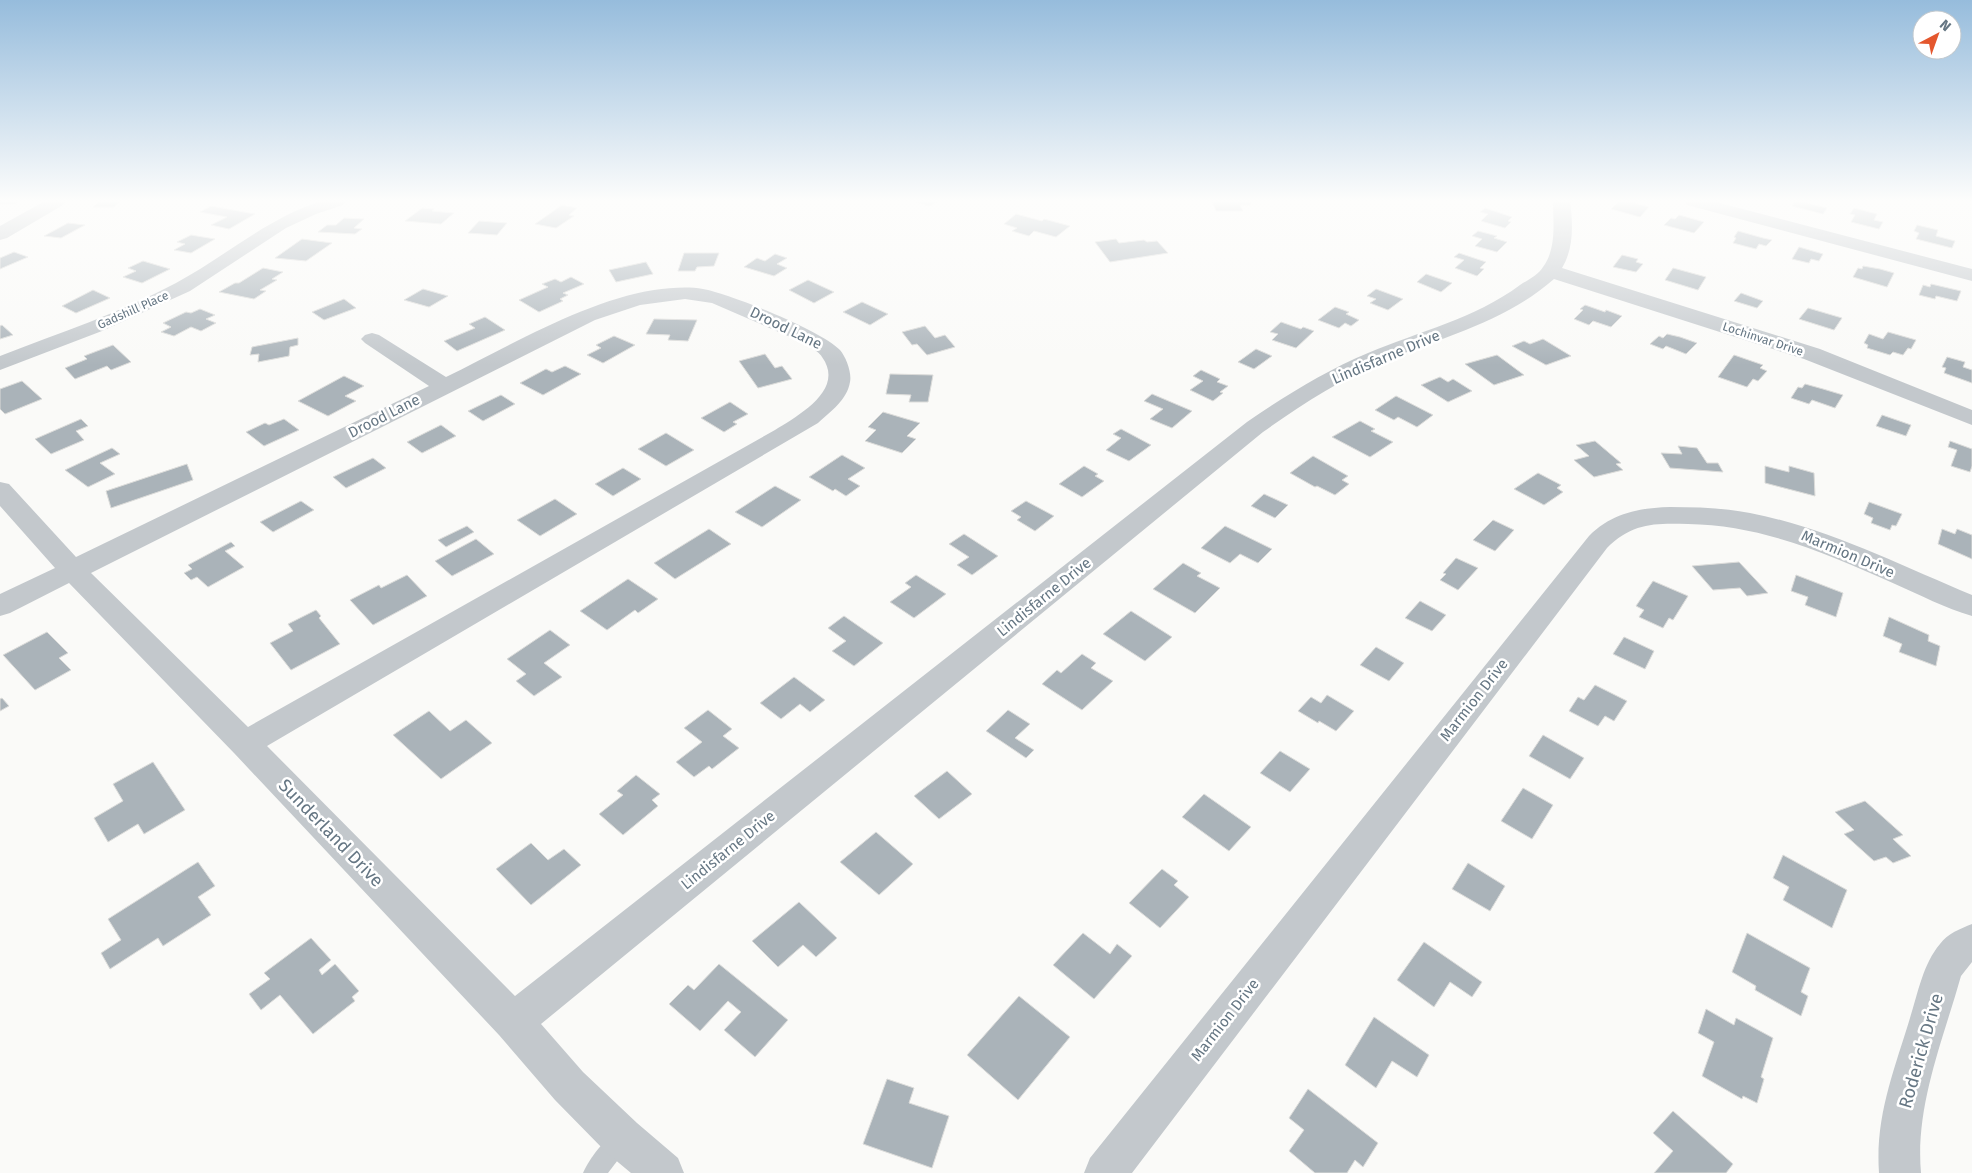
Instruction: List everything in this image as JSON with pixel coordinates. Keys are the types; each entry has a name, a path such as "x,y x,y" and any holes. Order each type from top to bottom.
{"street":[{"name":"Gadshill Place","path":"0,363 95,327 183,287 231,256"},
{"path":"1550,271 1557,256"},
{"path":"1899,256 1972,275"},
{"name":"Lochinvar Drive","path":"1550,271 1812,354 1972,418"},
{"name":"Lindisfarne Drive","path":"513,1022 1255,427 1304,394 1351,369 1414,342 1491,314 1520,295 1550,271"},
{"name":"Drood Lane","path":"0,606 588,316 641,298 675,293 704,294 718,298 818,342 833,355 839,373 839,382 832,398 810,418 245,744"},
{"path":"372,339 444,386"},
{"name":"Sunderland Drive","path":"0,490 73,571 245,744 513,1022 569,1086 622,1138 663,1173"},
{"name":"Marmion Drive","path":"1105,1173 1598,542 1614,527 1638,519 1677,514 1702,514 1754,520 1804,535 1972,606"},
{"name":"Roderick Drive","path":"1900,1173 1898,1147 1904,1104 1940,982 1950,959 1961,946 1972,942"}],"lane":[{"path":"594,1173 622,1138"}],"building":[{"path":"5,256 28,257 0,269 0,258"},
{"path":"278,256 314,256 306,261 275,258"},
{"path":"683,256 718,256 714,266 697,267 695,271 678,271"},
{"path":"773,256 780,256 787,258 777,264 787,268 774,276 744,267 757,258 765,261"},
{"path":"1105,256 1150,256 1110,262"},
{"path":"1467,256 1486,262 1480,268 1484,269 1477,276 1455,268 1464,260 1454,257"},
{"path":"1621,256 1638,259 1636,262 1643,264 1636,272 1613,267"},
{"path":"1794,256 1822,256 1819,261 1811,259 1809,263 1792,259"},
{"path":"143,261 170,269 142,283 123,277 136,271 128,268"},
{"path":"646,262 653,274 616,282 609,270"},
{"path":"1863,266 1894,273 1887,287 1853,277 1858,268 1862,269"},
{"path":"263,268 283,272 272,279 277,280 260,290 266,291 254,299 219,292 235,283 239,283"},
{"path":"1673,268 1706,277 1698,290 1665,280"},
{"path":"1426,274 1452,283 1441,292 1417,282"},
{"path":"571,277 584,284 563,293 568,295 560,299 563,301 539,312 519,300 548,287 542,284 555,279 561,282"},
{"path":"808,280 834,292 814,303 789,290"},
{"path":"1931,284 1961,291 1957,301 1936,296 1935,299 1919,295 1923,285 1930,287"},
{"path":"423,289 448,296 429,307 404,300"},
{"path":"1376,289 1403,299 1388,310 1370,303 1376,299 1367,296"},
{"path":"93,290 110,298 76,313 62,306"},
{"path":"1741,293 1763,301 1757,308 1734,301"},
{"path":"344,299 356,308 324,320 312,312"},
{"path":"862,302 888,314 870,325 843,312"},
{"path":"1585,305 1622,316 1611,327 1593,321 1589,325 1574,319 1583,310 1580,309"},
{"path":"1335,307 1349,312 1346,314 1359,320 1351,326 1345,323 1339,328 1318,320"},
{"path":"1808,308 1842,318 1834,330 1799,319"},
{"path":"200,309 215,315 206,319 216,323 201,331 191,327 174,336 161,332 171,327 163,323 186,312 191,313"},
{"path":"485,317 505,330 457,351 444,341 475,328 469,324"},
{"path":"654,319 697,320 688,341 668,340 670,335 646,334"},
{"path":"1281,322 1314,331 1296,348 1272,340 1278,334 1270,332"},
{"path":"2,325 13,335 0,339 0,326"},
{"path":"925,326 935,338 945,335 955,347 927,355 917,344 912,345 902,332"},
{"path":"1888,332 1916,340 1911,349 1908,348 1903,355 1893,352 1890,355 1867,348 1868,345 1864,343 1869,334 1883,339"},
{"path":"1667,334 1697,343 1686,354 1666,346 1663,349 1650,344 1659,336 1663,338"},
{"path":"614,336 635,345 603,363 587,355 601,348 596,345"},
{"path":"298,338 298,345 290,347 289,356 258,362 259,354 250,355 252,347"},
{"path":"1543,339 1571,356 1546,365 1512,346 1524,341 1530,344"},
{"path":"113,345 131,362 111,370 107,366 75,379 65,368 87,359 84,356"},
{"path":"1256,349 1272,356 1254,369 1238,362"},
{"path":"765,354 775,368 782,366 792,379 758,388 739,361"},
{"path":"1497,355 1524,375 1494,385 1465,364"},
{"path":"1734,355 1763,365 1760,368 1767,371 1758,381 1753,379 1747,387 1718,377"},
{"path":"1947,357 1965,362 1963,367 1972,370 1972,383 1944,373 1946,368 1942,367"},
{"path":"565,366 581,374 543,395 520,383 546,369 552,372"},
{"path":"1201,370 1220,379 1217,382 1228,386 1213,401 1190,390 1203,381 1193,376"},
{"path":"890,374 933,375 928,402 909,402 911,395 886,394"},
{"path":"344,376 364,386 345,396 356,401 328,416 298,401"},
{"path":"1440,377 1448,382 1453,379 1472,391 1448,402 1421,385"},
{"path":"22,381 42,399 5,414 0,409 0,389"},
{"path":"1805,384 1843,395 1835,408 1812,400 1809,404 1791,398 1798,387 1802,388"},
{"path":"1152,394 1192,411 1172,428 1150,419 1163,409 1144,401"},
{"path":"501,395 515,404 483,421 468,411"},
{"path":"1396,396 1433,415 1417,427 1398,417 1394,420 1375,410"},
{"path":"730,402 748,414 733,422 737,424 724,432 701,418"},
{"path":"883,412 920,423 907,436 916,439 902,453 865,441 876,430 868,427"},
{"path":"1882,415 1911,425 1906,436 1876,426"},
{"path":"81,419 88,426 76,431 84,440 51,454 35,439"},
{"path":"284,419 299,430 264,446 246,432 265,423 269,425"},
{"path":"1360,421 1375,429 1371,431 1393,442 1370,457 1332,437"},
{"path":"441,425 456,436 422,453 407,442"},
{"path":"1121,429 1151,445 1129,461 1106,450 1121,438 1113,434"},
{"path":"666,433 694,450 666,466 638,449"},
{"path":"1595,441 1621,463 1616,464 1623,470 1594,477 1574,460 1589,456 1576,445"},
{"path":"1950,441 1972,449 1970,472 1951,466 1957,450 1948,447"},
{"path":"1678,446 1697,448 1707,463 1718,463 1723,472 1670,468 1661,453 1682,454"},
{"path":"112,448 120,454 100,463 115,474 88,487 65,470"},
{"path":"842,455 865,468 848,479 860,486 846,496 809,477"},
{"path":"1313,456 1348,476 1342,480 1349,484 1335,495 1317,486 1315,487 1290,473"},
{"path":"373,458 386,468 346,488 333,477"},
{"path":"187,464 193,480 111,508 106,491"},
{"path":"1084,466 1098,474 1095,476 1104,481 1082,497 1059,484"},
{"path":"1765,466 1789,472 1789,466 1814,473 1815,496 1765,483"},
{"path":"623,468 641,479 613,496 595,484"},
{"path":"1538,473 1561,485 1557,488 1563,492 1544,505 1514,489"},
{"path":"775,486 801,500 762,527 735,512"},
{"path":"1264,494 1288,505 1275,518 1251,506"},
{"path":"555,499 577,514 540,536 517,520"},
{"path":"301,501 314,510 273,532 260,522"},
{"path":"1026,501 1054,516 1035,531 1017,520 1021,517 1011,511"},
{"path":"1869,502 1902,514 1896,526 1892,525 1890,530 1871,523 1873,518 1864,514"},
{"path":"1493,520 1514,530 1495,551 1473,540"},
{"path":"467,526 474,532 446,547 438,540"},
{"path":"1225,526 1272,549 1258,563 1240,554 1230,563 1201,548"},
{"path":"709,529 731,544 675,579 654,563"},
{"path":"1942,529 1955,534 1957,529 1972,535 1972,559 1938,544"},
{"path":"964,534 998,556 972,575 957,565 969,557 949,544"},
{"path":"476,539 494,554 452,576 435,561"},
{"path":"231,542 235,546 225,551 244,567 208,587 197,577 191,580 184,573 192,569 188,565"},
{"path":"1456,558 1478,568 1458,590 1440,580 1446,574 1443,573"},
{"path":"1739,562 1768,593 1747,596 1740,588 1713,590 1692,566"},
{"path":"1183,563 1201,573 1197,576 1220,588 1195,613 1153,589"},
{"path":"407,575 427,596 373,625 350,600 379,585 381,588"},
{"path":"916,575 946,594 914,618 890,602 911,587 905,583"},
{"path":"1796,575 1843,593 1836,617 1805,605 1808,597 1791,591"},
{"path":"628,579 658,599 638,613 635,610 607,630 580,611"},
{"path":"1653,581 1688,596 1673,620 1669,618 1663,628 1639,617 1644,610 1636,606"},
{"path":"1420,601 1446,615 1432,631 1405,618"},
{"path":"316,610 321,616 319,618 340,644 291,670 270,643 293,631 288,624"},
{"path":"1131,611 1172,637 1145,661 1103,634"},
{"path":"844,616 883,643 854,666 832,651 846,641 828,628"},
{"path":"1889,617 1929,635 1928,641 1940,646 1936,666 1899,652 1902,644 1883,636"},
{"path":"550,630 570,645 544,663 562,677 534,696 516,681 526,674 507,659"},
{"path":"47,632 68,653 59,658 71,670 35,690 3,655"},
{"path":"1624,637 1654,651 1645,669 1613,654"},
{"path":"1376,647 1404,663 1389,681 1360,665"},
{"path":"1082,654 1096,663 1091,668 1113,681 1082,710 1042,684 1057,670 1061,673"},
{"path":"794,677 825,700 810,712 800,704 781,719 760,703"},
{"path":"1595,685 1627,701 1614,721 1605,716 1598,726 1569,711 1578,697 1584,700"},
{"path":"1327,695 1354,711 1336,731 1298,711 1311,697 1321,703"},
{"path":"2,698 9,706 0,711 0,699"},
{"path":"708,710 732,729 723,736 739,748 712,769 709,766 694,777 676,762 702,742 684,728"},
{"path":"1008,710 1030,724 1015,738 1034,750 1026,758 986,731"},
{"path":"429,711 450,731 466,720 492,743 441,779 393,735"},
{"path":"1543,735 1584,758 1570,779 1529,756"},
{"path":"1280,751 1310,769 1290,792 1260,773"},
{"path":"153,762 185,810 144,834 138,824 108,842 94,818 123,801 113,784"},
{"path":"947,771 972,794 939,819 914,796"},
{"path":"636,775 660,794 652,800 658,806 623,835 599,814 623,795 617,791"},
{"path":"1523,788 1553,805 1532,839 1501,821"},
{"path":"1204,794 1251,827 1229,851 1182,817"},
{"path":"1865,801 1903,835 1893,839 1911,856 1893,863 1886,857 1874,861 1844,834 1854,830 1835,812"},
{"path":"876,832 913,864 879,895 840,862"},
{"path":"531,843 548,860 564,849 581,865 531,905 496,869"},
{"path":"1783,855 1847,890 1832,928 1783,900 1789,887 1773,878"},
{"path":"198,862 215,886 198,897 211,915 163,946 158,938 110,969 101,953 121,940 108,919"},
{"path":"1468,863 1505,886 1490,911 1452,889"},
{"path":"1162,869 1178,881 1174,885 1189,897 1160,928 1129,903"},
{"path":"799,902 837,938 816,957 803,945 778,967 752,941"},
{"path":"1083,933 1110,954 1117,944 1132,956 1094,999 1053,965"},
{"path":"1747,933 1810,968 1801,992 1808,996 1801,1016 1755,990 1756,986 1732,972"},
{"path":"311,938 331,960 319,970 322,975 335,964 359,991 352,997 355,1001 313,1034 280,995 261,1010 249,994 270,979 264,973"},
{"path":"1424,942 1482,982 1472,997 1450,982 1434,1007 1397,980"},
{"path":"719,964 788,1020 755,1057 724,1030 741,1012 728,1001 700,1031 669,1004 688,985 694,990"},
{"path":"1019,996 1070,1037 1018,1100 967,1055"},
{"path":"1706,1009 1734,1025 1736,1018 1773,1038 1761,1077 1764,1079 1757,1103 1743,1096 1742,1099 1702,1076 1714,1042 1698,1033"},
{"path":"1374,1017 1429,1055 1417,1077 1392,1061 1376,1088 1345,1065"},
{"path":"887,1079 914,1088 909,1103 949,1116 932,1168 863,1144"},
{"path":"1308,1089 1378,1143 1363,1167 1355,1160 1347,1173 1315,1173 1289,1151 1304,1130 1289,1118"},
{"path":"1673,1111 1733,1164 1726,1173 1654,1173 1673,1151 1653,1133"}]}
